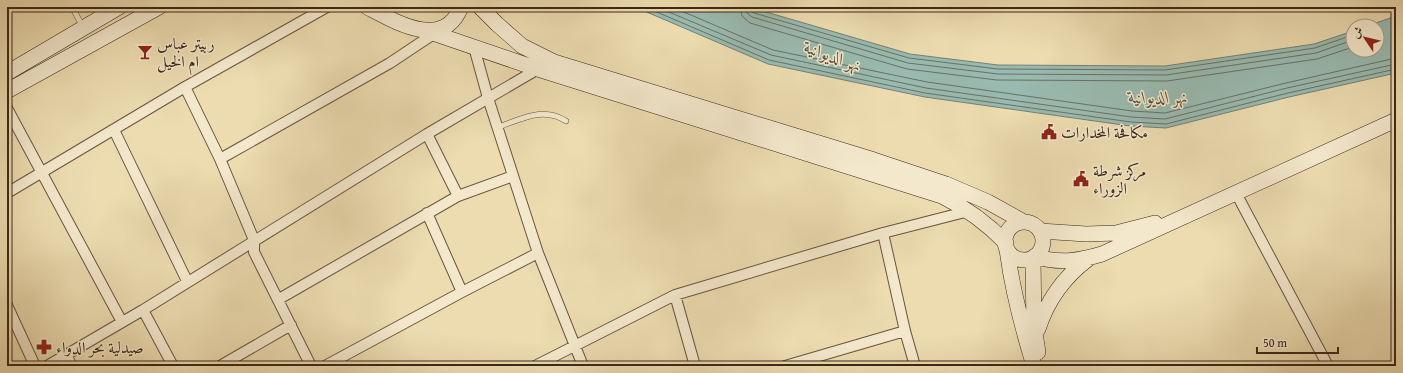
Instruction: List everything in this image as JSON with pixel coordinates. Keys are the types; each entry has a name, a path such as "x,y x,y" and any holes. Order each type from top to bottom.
{"main road":[{"path":"7,73 119,7"},
{"path":"7,91 159,7"},
{"path":"367,7 408,27 432,31 538,69 942,196 969,211 989,226 1011,254 1021,259 1034,257 1060,262 1090,258 1114,249 1396,120"},
{"path":"432,31 451,22 461,7"},
{"path":"480,7 522,46 554,62 867,158 946,184 988,202 1024,222 1036,226 1040,230 1042,236 1042,247 1034,257 1036,340 1043,366"},
{"path":"489,7 499,21 522,46"},
{"path":"1040,230 1086,234 1116,233 1192,213"},
{"path":"1024,222 1012,226 1008,231 1006,246 1018,311 1034,366"},
{"path":"1036,340 1041,322 1053,296 1069,275 1090,258"}],"street":[{"path":"7,193 185,88 327,7"},
{"path":"220,159 390,63 432,31"},
{"path":"474,47 488,98 538,253 583,366"},
{"path":"48,366 143,310 187,281 426,134 538,69"},
{"path":"185,88 220,159 254,240 254,252 279,299 311,366"},
{"path":"7,108 122,322"},
{"path":"114,130 187,281"},
{"path":"426,134 458,196"},
{"path":"279,299 458,196 513,176"},
{"path":"1236,193 1328,366"},
{"path":"536,366 675,295 883,233 969,211"},
{"path":"427,213 462,292"},
{"path":"883,233 905,331 915,366"},
{"path":"325,366 538,253"},
{"path":"675,295 695,366"},
{"path":"7,305 35,366"},
{"path":"143,310 173,366"},
{"path":"220,366 291,325"},
{"path":"790,365 905,331"},
{"path":"66,355 72,366"}],"lane":[{"path":"72,7 83,28"},
{"path":"498,127 538,113 560,117 566,121"}],"water":[{"name":"نهر الديوانية","path":"635,7 749,7 910,54 998,65 1165,66 1314,44 1345,34 1345,58 1385,58 1385,20 1396,16 1396,73 1289,97 1166,128 1130,126 925,97 768,64"}],"place":[{"name":"ربيتر عباس ام الخيل","path":"145,52"},
{"name":"مكافحة المخدارات","path":"1049,132"},
{"name":"مركز شرطة الزوراء","path":"1081,179"},
{"name":"صيدلية بحر الدواء","path":"44,347"}]}
